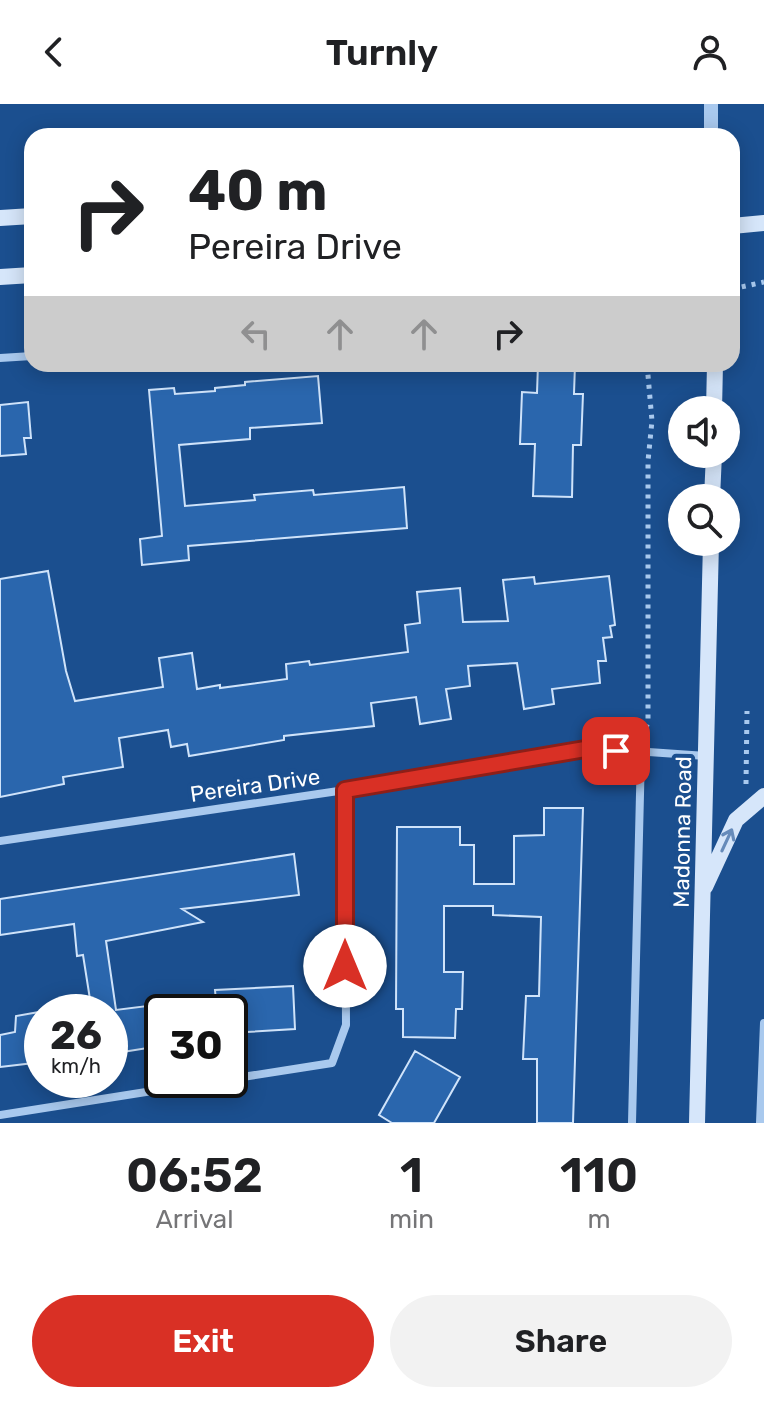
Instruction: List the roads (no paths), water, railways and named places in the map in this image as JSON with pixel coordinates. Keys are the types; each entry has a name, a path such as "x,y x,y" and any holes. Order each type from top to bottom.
{"main road":[{"path":"0,218 24,216"},
{"path":"740,225 764,223"},
{"path":"0,277 24,276"},
{"path":"714,396 715,372"},
{"name":"Madonna Road","path":"697,1123 711,556"},
{"path":"703,892 736,820 761,798"}],"street":[{"path":"711,104 711,128"},
{"path":"0,358 24,356"},
{"name":"Pereira Drive","path":"0,841 345,790 591,748 706,756"},
{"name":"Madonna Road","path":"632,1123 641,753"},
{"path":"248,1076 332,1063 346,1025 345,790"},
{"path":"760,1123 764,1023"},
{"path":"0,1115 144,1092"}]}
